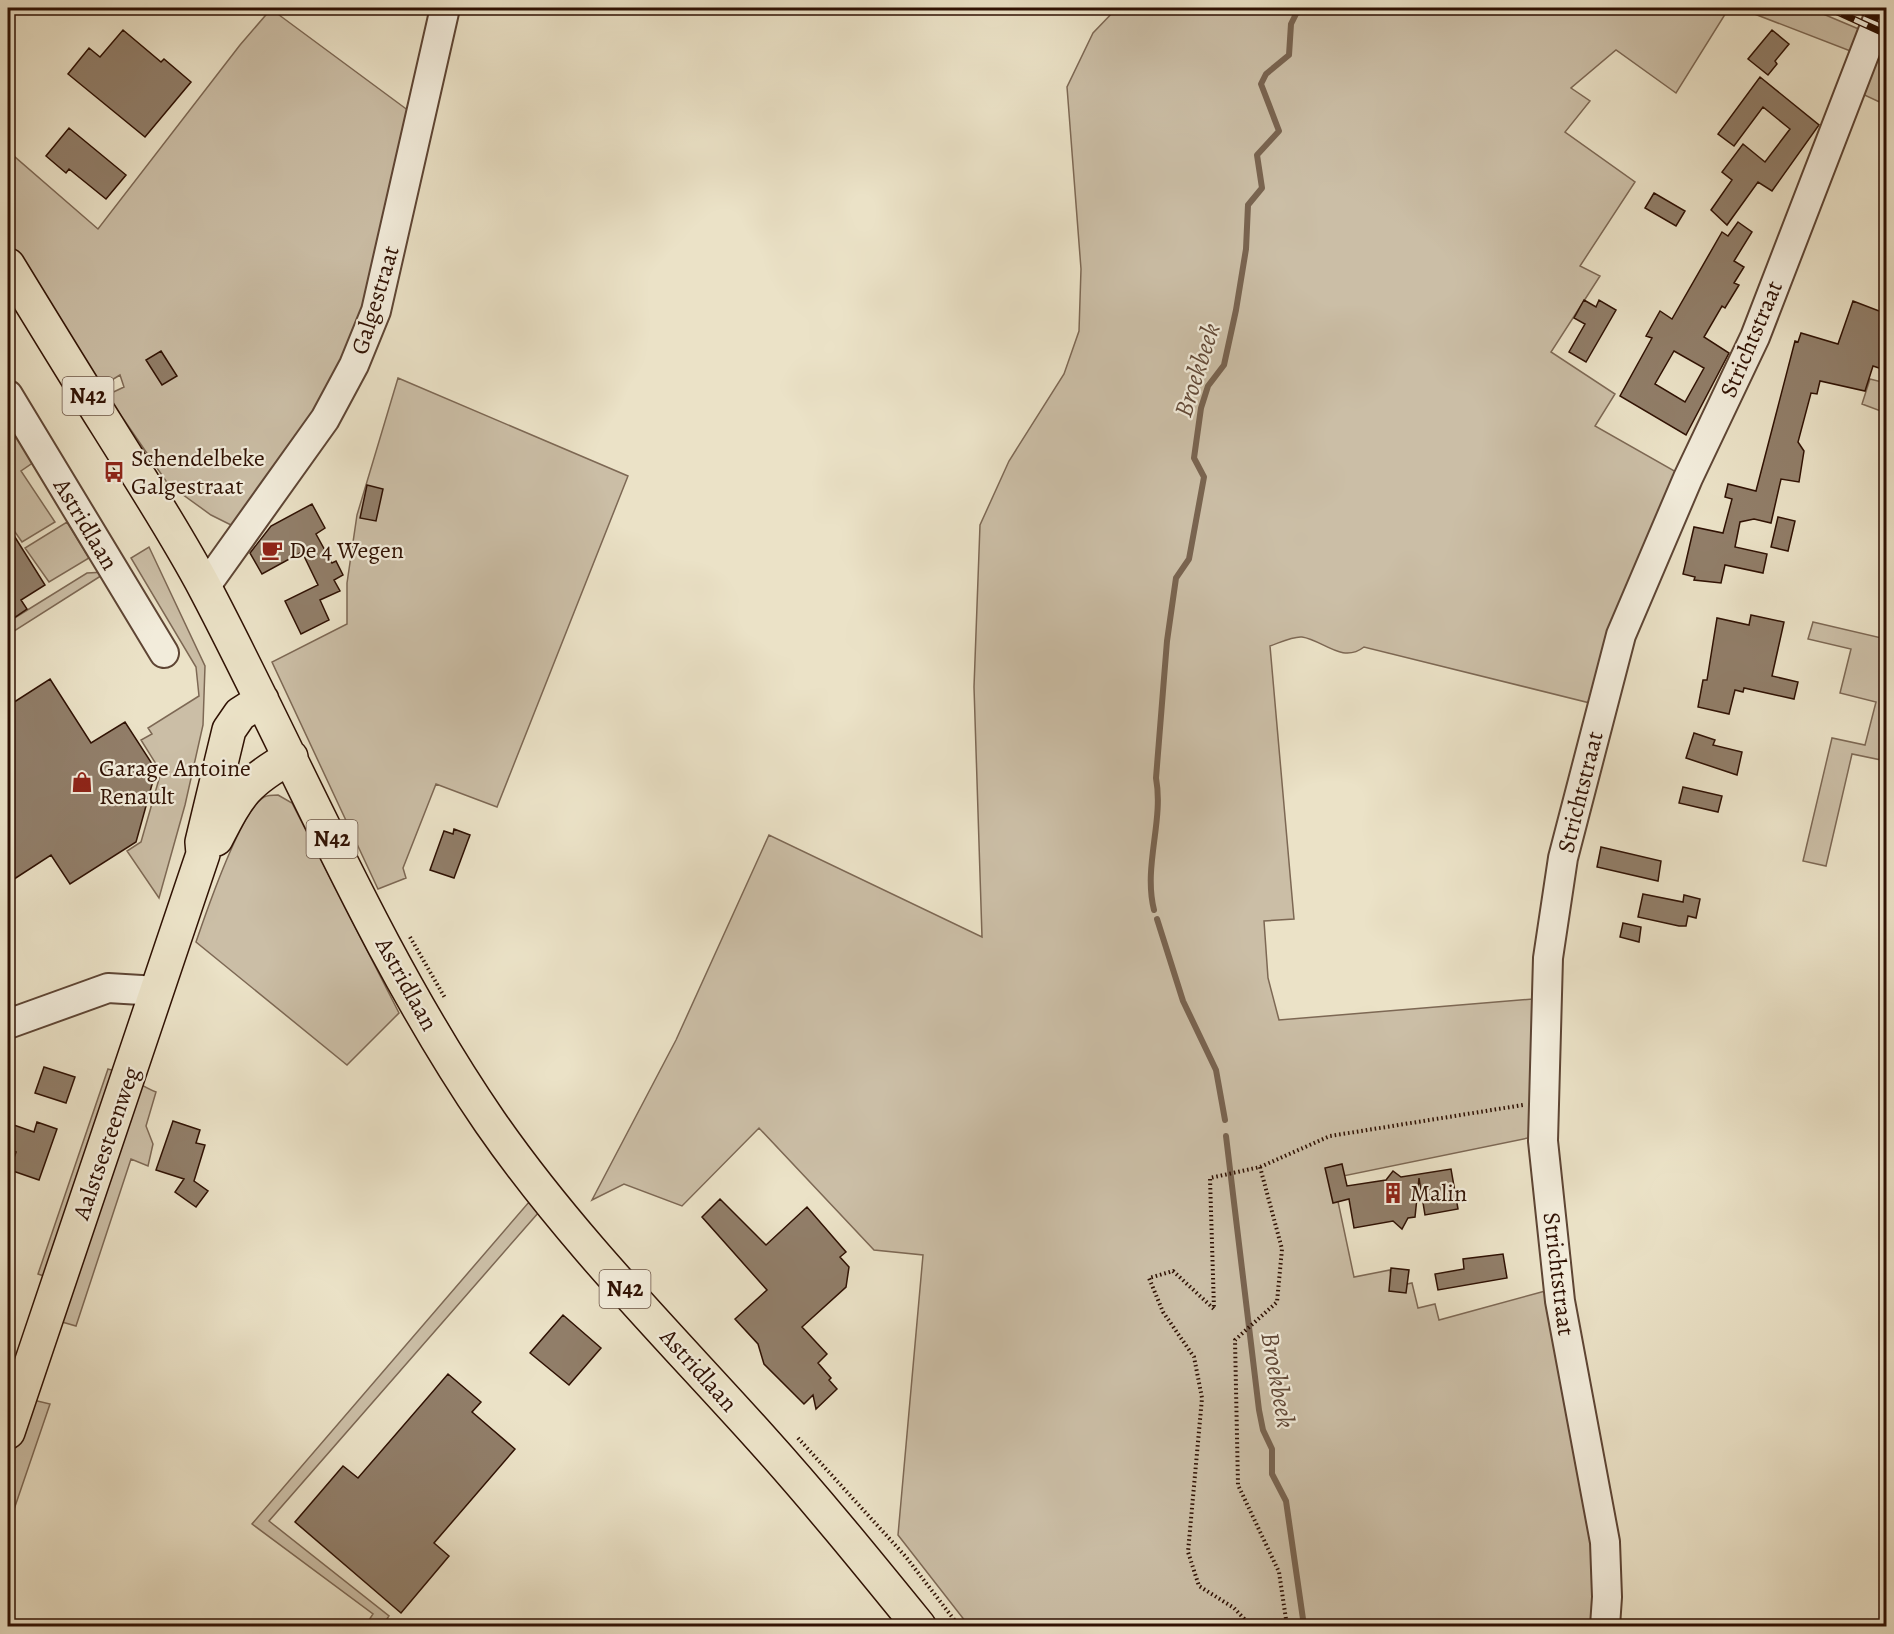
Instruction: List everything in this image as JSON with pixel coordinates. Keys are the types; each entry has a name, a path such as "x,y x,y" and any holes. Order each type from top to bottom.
{"main road":[{"name":"Astridlaan","path":"8,265 205,587 372,921 434,1033 489,1121 587,1248 790,1472 919,1626"},
{"name":"Aalstsesteenweg","path":"8,1432 203,854 202,842 229,730 240,714 262,700"},
{"name":"Aalstsesteenweg","path":"203,854 214,844 232,807 252,780 291,757"}],"street":[{"name":"Galgestraat","path":"205,587 325,419 354,365 376,311 445,8"},
{"name":"Strichtstraat","path":"1605,1626 1607,1597 1605,1542 1560,1301 1543,1141 1548,958 1563,858 1621,635 1688,478 1755,337 1882,8"},
{"name":"Astridlaan","path":"8,395 164,653"},
{"path":"8,1024 108,988 158,991"}],"path":[{"path":"417,945 450,1008"},
{"path":"1248,1626 1250,1624 1234,1608 1199,1586 1188,1552 1202,1398 1194,1357 1163,1312 1149,1278 1173,1271 1214,1309 1210,1178 1260,1167 1330,1136 1544,1101"},
{"path":"1260,1167 1282,1249 1278,1302 1235,1340 1238,1485 1279,1572 1287,1626"},
{"path":"789,1430 906,1557 959,1626"}],"shaded area":[{"path":"1117,8 1729,8 1676,93 1616,50 1571,88 1590,101 1565,132 1635,182 1580,266 1600,276 1551,352 1615,394 1595,426 1678,473 1590,703 1364,647 1356,652 1340,652 1302,637 1270,646 1294,919 1264,921 1268,978 1279,1020 1533,999 1533,1137 1333,1178 1354,1277 1390,1270 1393,1287 1412,1283 1418,1308 1435,1304 1439,1320 1549,1290 1592,1525 1593,1626 969,1626 898,1535 923,1255 874,1250 759,1128 682,1206 624,1184 592,1200 676,1040 769,835 982,937 974,687 980,525 1009,461 1064,374 1079,331 1081,269 1067,87 1093,33"},
{"path":"1739,8 1809,8 1861,30 1853,52"},
{"path":"271,9 413,114 384,238 346,365 237,528 211,515 168,484 107,395 124,387 120,375 102,386 8,239 8,151 98,229 240,45"},
{"path":"1880,48 1886,51 1886,105 1860,93"},
{"path":"398,378 628,476 497,807 436,784 403,868 406,878 378,889 272,662 347,624 347,583 357,515"},
{"path":"1870,379 1886,383 1886,413 1862,404"},
{"path":"8,427 18,434 34,462 21,471 55,522 22,542 8,522"},
{"path":"67,522 89,558 49,582 25,548"},
{"path":"149,547 205,666 203,725 185,805 159,898 127,851 141,842 161,772 141,740 152,734 148,728 199,696 196,667 131,558"},
{"path":"107,572 8,635 8,622 87,573"},
{"path":"1813,622 1886,639 1886,761 1852,754 1826,866 1803,861 1832,738 1865,745 1876,702 1840,693 1851,649 1808,639"},
{"path":"278,795 292,803 399,1013 347,1065 196,942 225,864 245,821 264,797"},
{"path":"108,1069 121,1073 156,1092 146,1126 153,1144 148,1166 131,1159 76,1326 55,1320 67,1284 38,1274"},
{"path":"529,1202 539,1212 269,1521 389,1616 382,1626 365,1626 373,1614 252,1524"},
{"path":"29,1399 50,1404 8,1527 8,1463"}],"building":[{"path":"123,30 161,62 164,59 191,82 145,137 68,74 89,48 100,57"},
{"path":"1772,30 1789,44 1775,61 1777,64 1768,75 1748,59"},
{"path":"1760,77 1819,125 1772,191 1758,182 1727,225 1711,210 1732,180 1722,172 1743,144 1765,162 1790,129 1763,107 1734,146 1718,134"},
{"path":"69,128 126,175 106,199 69,169 66,173 46,156"},
{"path":"1654,193 1685,211 1676,226 1645,208"},
{"path":"1738,222 1752,232 1734,261 1744,267 1734,283 1739,285 1725,308 1722,306 1704,337 1729,353 1686,435 1620,396 1652,338 1646,336 1660,311 1672,319 1722,232 1728,236","holes":["1674,351 1704,368 1685,402 1655,384"]},
{"path":"1584,300 1596,307 1599,300 1616,310 1586,362 1569,352 1585,324 1574,318"},
{"path":"1853,301 1887,314 1887,355 1882,369 1873,366 1865,391 1820,381 1817,394 1811,393 1798,442 1804,451 1799,482 1781,479 1771,523 1754,519 1740,522 1735,547 1767,554 1763,573 1725,565 1721,583 1694,580 1695,577 1683,574 1694,527 1723,533 1732,499 1725,497 1728,484 1756,491 1795,341 1798,342 1801,333 1838,344"},
{"path":"161,351 177,376 162,385 146,360"},
{"path":"367,485 383,489 376,521 360,518"},
{"path":"312,504 325,528 316,534 332,563 336,561 343,575 334,580 340,591 320,600 329,620 301,634 285,601 318,585 302,552 262,574 250,553 271,526"},
{"path":"1778,517 1795,521 1788,551 1771,547"},
{"path":"8,526 45,585 21,600 27,609 8,622"},
{"path":"1751,615 1784,622 1772,676 1798,682 1794,699 1744,688 1743,692 1735,690 1729,714 1698,707 1703,680 1707,680 1717,618 1749,625"},
{"name":"Garage Antoine Renault","path":"50,679 91,743 125,722 156,770 136,842 70,884 51,855 8,883 8,706"},
{"path":"1694,733 1715,740 1713,745 1742,752 1737,775 1686,758"},
{"path":"1683,787 1722,796 1718,812 1679,803"},
{"path":"454,829 470,835 454,878 430,870 444,831 453,834"},
{"path":"1601,847 1661,861 1658,881 1597,867"},
{"path":"1643,894 1683,902 1684,895 1700,899 1696,918 1688,916 1686,926 1679,926 1638,917"},
{"path":"1623,923 1641,927 1639,942 1620,937"},
{"path":"44,1067 75,1077 66,1103 35,1093"},
{"path":"173,1121 200,1130 196,1143 205,1145 194,1181 208,1191 196,1207 175,1192 184,1179 156,1170"},
{"path":"37,1122 57,1129 39,1180 10,1170 16,1152 8,1149 11,1124 34,1132"},
{"name":"Malin","path":"1342,1164 1347,1186 1386,1180 1393,1171 1401,1177 1451,1169 1458,1209 1425,1215 1419,1178 1415,1217 1408,1218 1402,1229 1393,1221 1354,1228 1349,1199 1333,1203 1325,1168"},
{"path":"720,1199 766,1245 807,1207 846,1252 840,1257 849,1267 846,1287 802,1327 827,1354 818,1363 837,1389 816,1409 813,1395 804,1404 764,1364 758,1344 735,1319 767,1290 702,1217"},
{"path":"1503,1254 1507,1278 1438,1290 1435,1274 1464,1269 1463,1259"},
{"path":"1391,1268 1409,1270 1406,1293 1389,1291"},
{"path":"563,1315 601,1348 569,1385 530,1353"},
{"path":"448,1374 481,1402 472,1412 515,1449 434,1543 449,1556 401,1613 295,1522 343,1466 358,1478"}],"waterway":[{"name":"Broekbeek","path":"1154,910 1151,877 1158,811 1156,778 1167,641 1176,578 1189,559 1204,477 1194,458 1201,408 1208,386 1224,365 1246,249 1248,205 1262,188 1257,155 1279,131 1261,84 1266,74 1289,55 1291,24 1299,8"},
{"name":"Broekbeek","path":"1157,919 1183,1001 1216,1070 1225,1120"},
{"name":"Broekbeek","path":"1226,1136 1259,1410 1263,1430 1272,1449 1272,1474 1286,1501 1304,1626"}],"railway":[{"path":"1829,8 1886,34"},
{"path":"1853,8 1886,22"}],"place":[{"name":"Schendelbeke Galgestraat","path":"114,472"},
{"name":"De 4 Wegen","path":"272,550"},
{"name":"Garage Antoine Renault","path":"82,782"},
{"name":"Malin","path":"1393,1193"}]}
